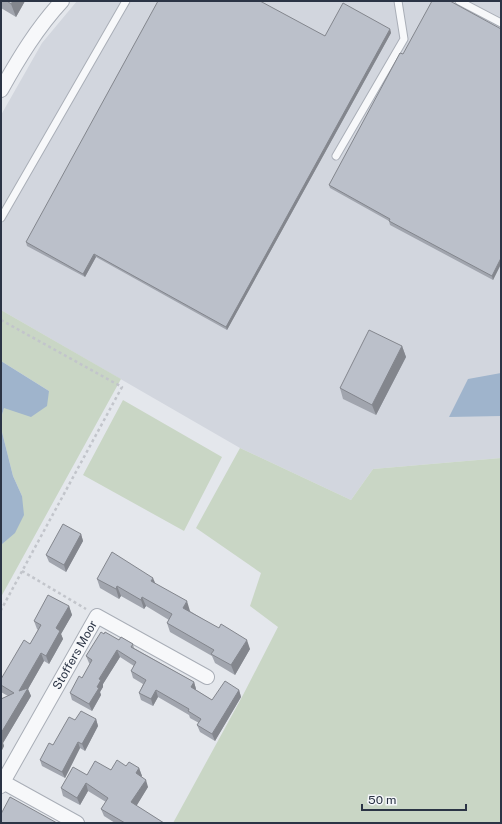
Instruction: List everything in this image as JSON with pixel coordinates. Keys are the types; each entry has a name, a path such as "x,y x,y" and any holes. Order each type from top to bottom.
{"street":[{"path":"1,90 25,48 49,15 62,1"},
{"name":"Stoffers Moor","path":"77,823 2,784 97,616 207,677"}],"lane":[{"path":"1,218 126,1"},
{"path":"336,156 404,39 398,1"},
{"path":"459,1 501,23"}],"path":[{"path":"1,320 122,387 1,610"},
{"path":"22,571 97,616"}],"shaded area":[{"path":"77,1 501,1 501,458 373,469 351,500 240,448 1,310 1,115 42,43"}],"green space":[{"path":"1,310 121,379 1,597 1,545 15,532 22,496 13,476 1,428 1,418 4,408 49,391 1,361"},
{"path":"123,400 222,457 184,531 83,475"},
{"path":"240,448 351,500 373,469 501,458 501,823 173,823 243,695 278,627 250,606 261,573 196,528"}],"water":[{"path":"1,361 49,391 47,406 31,417 4,408 1,418"},
{"path":"501,373 501,416 449,417 468,379"},
{"path":"1,428 13,476 22,496 24,515 15,533 1,545"}],"building":[{"path":"158,1 260,1 325,36 343,3 390,29 226,327 94,254 83,274 26,242"},
{"path":"432,1 450,1 501,29 501,258 492,276 389,221 390,219 329,185 400,53 403,54"},
{"path":"369,330 402,346 372,405 340,388"},
{"path":"63,524 81,534 64,565 46,555"},
{"path":"112,552 153,578 151,581 187,601 183,608 219,628 221,624 247,640 231,665 211,654 214,650 167,623 172,614 142,597 141,600 117,586 116,589 97,579"},
{"path":"48,595 69,606 56,628 60,631 46,656 41,653 19,691 28,688 1,733 1,699 14,693 1,685 1,679 24,640 30,644 41,625 34,621"},
{"path":"101,632 104,634 105,632 119,640 121,637 133,644 131,647 194,682 191,687 212,700 225,681 239,690 212,734 197,725 201,719 188,711 189,709 156,690 151,699 139,693 146,680 131,671 136,662 117,650 99,679 101,680 97,687 99,688 89,704 70,693 79,676 82,678 92,660 86,656"},
{"path":"81,711 96,719 82,744 78,742 62,772 40,760 49,743 53,745 69,717 75,720"},
{"path":"117,760 126,766 129,762 139,768 136,773 146,780 131,802 164,823 125,823 101,809 108,798 86,783 77,798 61,788 73,767 87,775 95,761 111,770"},
{"path":"10,797 57,823 1,823 1,814"}]}
